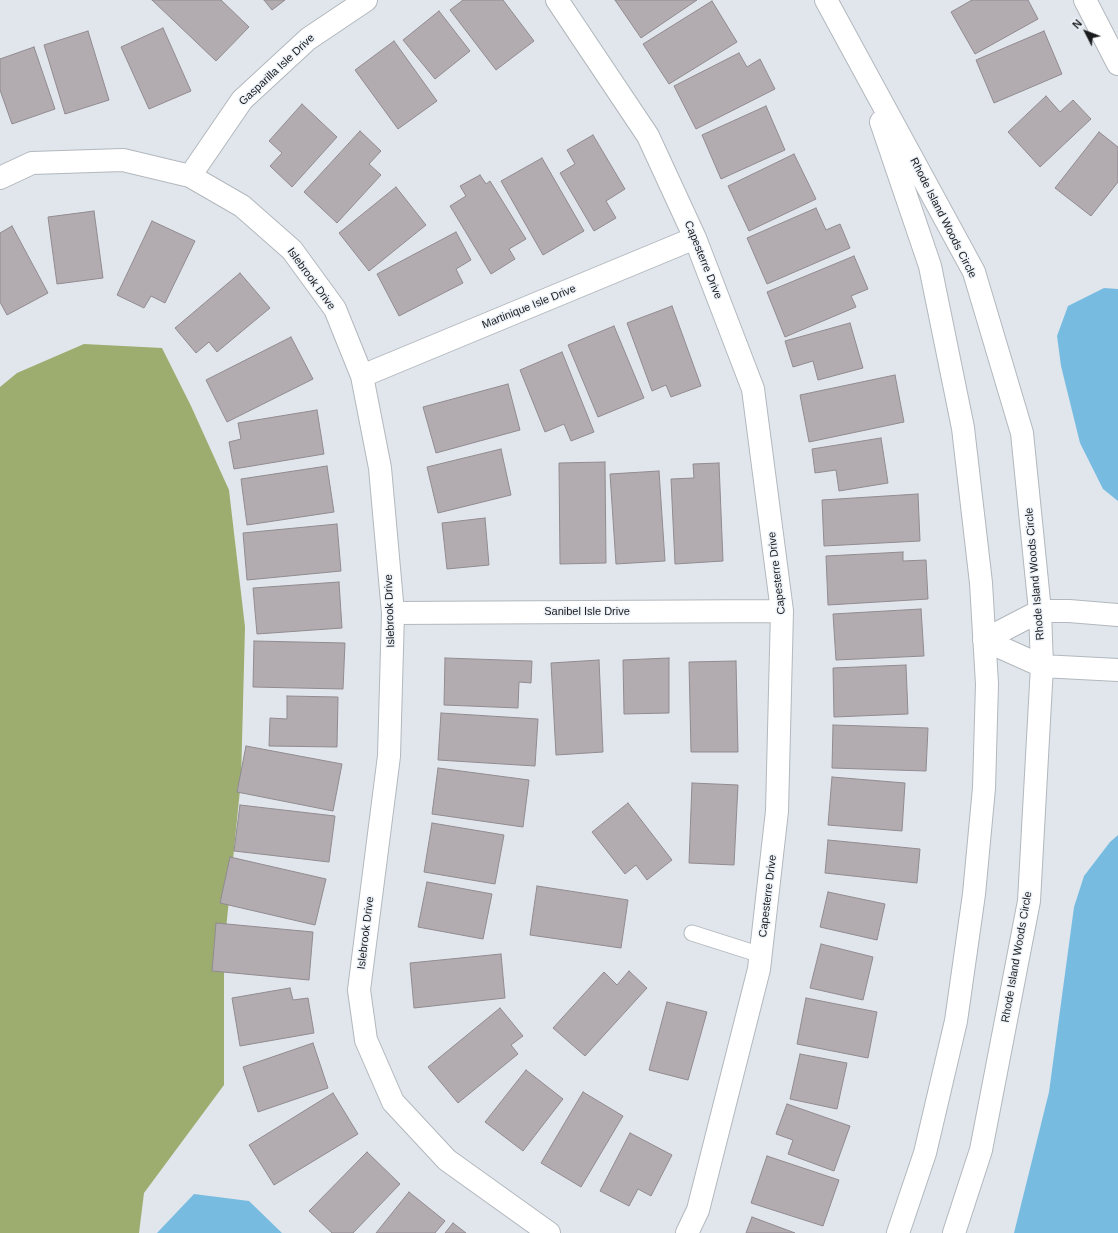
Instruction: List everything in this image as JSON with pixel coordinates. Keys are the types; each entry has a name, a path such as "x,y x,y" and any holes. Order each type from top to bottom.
{"street":[{"name":"Gasparilla Isle Drive","path":"190,176 242,100 308,39 366,0"},
{"name":"Capesterre Drive","path":"557,0 648,136 695,238 753,389 782,611 777,811 761,955 698,1210 688,1233"},
{"name":"Rhode Island Woods Circle","path":"826,0 974,272 1022,433 1040,611 1042,666 1029,901 981,1150 954,1233"},
{"path":"1085,0 1118,64"},
{"name":"Rhode Island Woods Circle","path":"861,62 930,266 963,428 981,583 987,684 984,788 974,894 956,1020 925,1153 898,1233"},
{"name":"Islebrook Drive","path":"0,178 32,164 123,160 190,176 242,206 292,250 335,309 362,376 380,468 393,613 389,756 359,990 366,1040 394,1102 447,1160 549,1233"},
{"name":"Martinique Isle Drive","path":"362,376 695,238"},
{"path":"984,640 1040,611 1069,610 1118,615"},
{"name":"Sanibel Isle Drive","path":"393,613 782,611"},
{"path":"984,640 1042,666 1118,670"}],"lane":[{"path":"692,933 761,955"}],"green space":[{"path":"84,344 162,348 191,406 229,490 245,627 241,780 224,949 224,1085 144,1193 139,1233 0,1233 0,387 17,373"}],"water":[{"path":"1104,288 1118,289 1118,501 1103,489 1080,443 1061,366 1057,336 1068,306"},
{"path":"1118,835 1118,1233 1014,1233 1049,1092 1074,907 1084,876 1110,842"},
{"path":"194,1194 249,1201 282,1233 157,1233"}],"building":[{"path":"152,0 221,0 249,27 216,61"},
{"path":"264,0 285,0 272,10"},
{"path":"463,0 503,0 534,41 496,70 450,10"},
{"path":"615,0 697,0 641,38"},
{"path":"972,0 1028,0 1038,19 975,54 951,12"},
{"path":"712,1 737,42 669,84 643,44"},
{"path":"439,11 470,51 435,79 403,40"},
{"path":"163,28 191,91 149,109 121,47"},
{"path":"88,31 109,100 65,114 44,45"},
{"path":"1044,31 1062,74 994,103 976,60"},
{"path":"394,41 437,101 398,129 355,70"},
{"path":"34,47 55,109 12,124 0,90 0,59"},
{"path":"739,53 747,67 760,59 775,89 696,129 674,86"},
{"path":"1046,96 1060,112 1073,100 1091,119 1040,167 1008,132"},
{"path":"302,104 337,137 292,187 270,166 282,153 269,141"},
{"path":"766,106 785,150 721,179 702,135"},
{"path":"360,131 381,151 369,164 381,175 337,223 304,192"},
{"path":"1099,132 1118,147 1118,182 1091,216 1055,188"},
{"path":"593,135 625,189 606,201 616,218 594,231 560,173 575,164 567,150"},
{"path":"794,154 816,199 749,231 728,186"},
{"path":"542,158 584,231 543,255 501,181"},
{"path":"480,175 486,184 490,181 526,239 509,249 515,259 491,274 450,206 466,196 460,186"},
{"path":"396,187 426,225 369,271 339,233"},
{"path":"816,208 826,230 840,224 850,248 767,284 747,238"},
{"path":"94,211 103,278 57,284 48,217"},
{"path":"152,221 195,241 165,303 151,296 144,308 117,295"},
{"path":"12,226 48,293 7,315 0,302 0,233"},
{"path":"456,232 471,260 456,269 463,283 399,316 377,274"},
{"path":"854,256 868,289 851,296 856,307 785,337 767,292"},
{"path":"240,273 270,308 217,352 209,342 196,353 175,328"},
{"path":"672,306 701,386 671,397 666,385 652,391 627,323"},
{"path":"850,323 863,368 818,380 813,361 793,367 785,341"},
{"path":"614,326 644,398 598,417 568,345"},
{"path":"291,337 313,379 227,422 206,380"},
{"path":"562,352 594,432 571,441 564,424 545,432 520,370"},
{"path":"895,375 904,422 809,442 800,395"},
{"path":"508,384 520,430 436,453 423,407"},
{"path":"317,410 324,454 234,469 229,442 241,439 238,423"},
{"path":"881,438 888,483 839,491 836,470 815,473 812,449"},
{"path":"501,449 511,495 438,513 427,467"},
{"path":"605,462 606,563 560,564 559,463"},
{"path":"719,463 723,561 675,564 671,479 694,478 693,464"},
{"path":"327,466 334,512 247,525 241,479"},
{"path":"659,471 665,561 616,564 610,474"},
{"path":"918,494 920,541 824,546 822,500"},
{"path":"485,518 489,565 447,569 442,523"},
{"path":"337,524 341,571 247,580 243,533"},
{"path":"903,552 903,561 926,560 928,599 828,605 826,556"},
{"path":"339,582 342,628 257,634 253,588"},
{"path":"921,609 924,656 836,660 833,614"},
{"path":"254,641 345,643 343,689 253,687"},
{"path":"445,658 532,661 531,683 519,682 518,708 444,705"},
{"path":"669,658 669,713 624,714 623,660"},
{"path":"599,660 603,752 556,755 551,663"},
{"path":"736,661 738,752 691,752 689,662"},
{"path":"906,665 908,714 834,717 833,668"},
{"path":"287,696 338,697 337,747 269,746 270,718 287,719"},
{"path":"441,713 538,719 535,766 438,760"},
{"path":"833,725 928,728 926,771 832,768"},
{"path":"246,746 342,764 333,811 237,792"},
{"path":"438,768 529,780 523,827 432,814"},
{"path":"832,777 905,783 902,831 828,825"},
{"path":"692,783 738,785 734,865 689,863"},
{"path":"628,803 672,860 647,880 636,865 625,874 592,832"},
{"path":"240,805 335,816 329,862 234,851"},
{"path":"432,823 504,835 495,884 424,872"},
{"path":"828,840 920,849 917,883 825,873"},
{"path":"230,857 326,879 315,925 220,903"},
{"path":"427,882 492,894 483,939 418,927"},
{"path":"537,886 628,900 621,948 530,935"},
{"path":"828,892 885,904 877,940 820,927"},
{"path":"216,923 313,932 309,980 212,971"},
{"path":"821,944 873,957 863,1000 810,988"},
{"path":"501,954 505,998 414,1008 410,963"},
{"path":"629,971 647,988 585,1056 553,1028 604,972 617,985"},
{"path":"290,988 293,1000 308,998 314,1033 240,1046 232,998"},
{"path":"806,998 877,1012 868,1058 797,1044"},
{"path":"667,1002 707,1012 688,1080 649,1070"},
{"path":"500,1008 523,1036 511,1045 518,1054 458,1103 428,1067"},
{"path":"313,1043 328,1088 258,1112 243,1067"},
{"path":"800,1054 847,1063 837,1109 790,1099"},
{"path":"526,1070 563,1099 523,1151 485,1122"},
{"path":"583,1092 623,1116 581,1187 541,1163"},
{"path":"333,1093 358,1134 274,1185 249,1145"},
{"path":"787,1104 850,1126 834,1171 788,1154 793,1140 776,1134"},
{"path":"630,1133 672,1155 651,1196 638,1189 629,1206 600,1191"},
{"path":"367,1152 400,1184 353,1233 332,1233 309,1211"},
{"path":"767,1156 839,1180 823,1226 751,1203"},
{"path":"409,1192 445,1221 435,1233 376,1233"},
{"path":"752,1217 795,1233 746,1233"},
{"path":"453,1223 466,1233 445,1233"}]}
